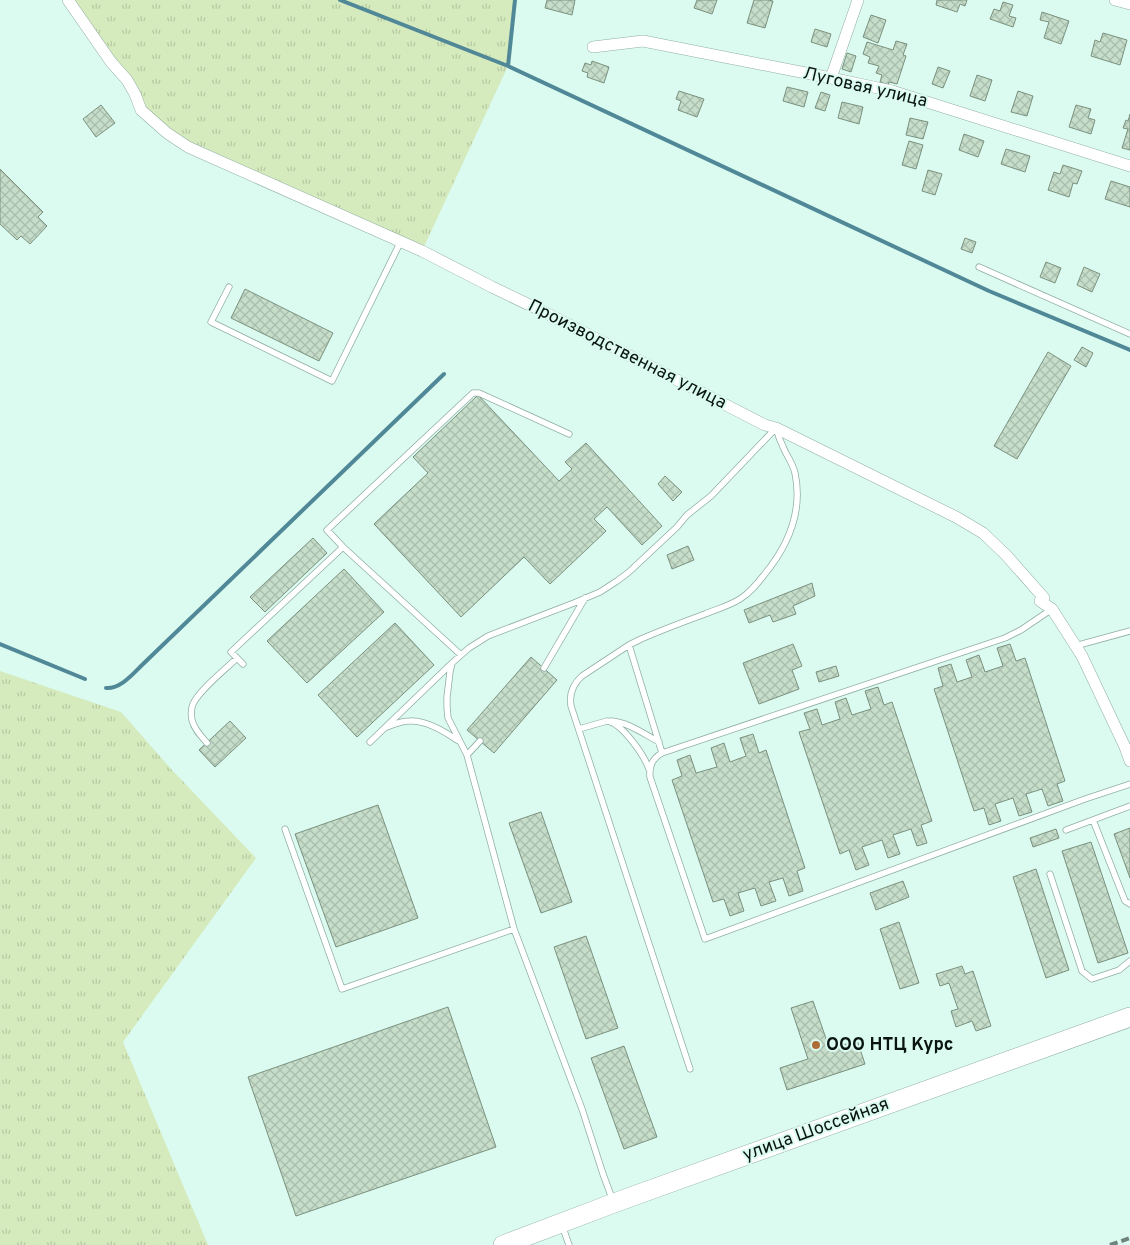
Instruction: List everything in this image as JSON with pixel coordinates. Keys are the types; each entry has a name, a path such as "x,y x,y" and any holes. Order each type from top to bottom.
{"main road":[{"name":"улица Шоссейная","path":"503,1245 614,1203 1130,1017"}],"street":[{"name":"Производственная улица","path":"68,0 111,62 127,80 141,110 167,133 188,147 422,250 765,425 776,428 956,517 982,533 1027,577 1044,598 1040,600 1052,609 1082,656 1130,760"},
{"path":"831,78 858,0"},
{"path":"1115,0 1130,4"},
{"name":"Луговая улица","path":"593,47 643,41 892,91 1130,166"}],"lane":[{"path":"229,287 211,322 332,381 401,241"},
{"path":"978,267 1130,334"},
{"path":"461,655 343,547 327,530 473,393 479,393 569,434"},
{"path":"370,742 474,644 488,636 585,598 608,587 629,572 677,527 687,515 711,496 776,428 784,451 791,460 795,474 797,505 794,525 787,541 760,580 750,592 729,605 629,644 586,673 576,683 570,699 690,1069"},
{"path":"243,664 231,652 343,547"},
{"path":"544,668 585,598"},
{"path":"1052,609 1022,630 1004,638 662,753 653,760 650,777 705,939 1130,784"},
{"path":"1075,646 1130,631"},
{"path":"629,644 662,753"},
{"path":"207,743 194,726 191,718 192,709 200,694 237,658"},
{"path":"452,663 447,707 448,718 467,755 514,929 582,1109 614,1203"},
{"path":"383,728 401,722 417,721 440,729 459,741"},
{"path":"609,721 616,725 632,742 644,757 650,769"},
{"path":"579,729 616,721 628,725 659,742"},
{"path":"467,755 480,741"},
{"path":"1066,830 1130,806"},
{"path":"1093,820 1125,901 1130,904"},
{"path":"285,829 342,989 514,929"},
{"path":"1050,874 1082,971 1092,979 1119,970 1130,961"},
{"path":"562,1223 570,1245"}],"green space":[{"path":"68,0 515,0 508,66 422,251 159,127"},
{"path":"0,671 121,712 172,770 256,858 123,1042 208,1245 0,1245"}],"building":[{"path":"547,0 575,0 572,15 545,8"},
{"path":"697,0 717,0 712,14 694,8"},
{"path":"754,0 773,1 765,28 747,23"},
{"path":"937,0 967,0 965,6 960,4 957,12 936,5"},
{"path":"1003,2 1013,5 1009,16 1016,18 1013,27 990,19 994,9 1000,11"},
{"path":"1042,12 1069,21 1061,44 1044,38 1049,22 1040,20"},
{"path":"871,15 886,20 878,43 863,37"},
{"path":"815,29 831,34 827,47 811,42"},
{"path":"1103,33 1127,40 1120,65 1091,56 1095,40 1100,42"},
{"path":"896,41 907,44 903,55 906,56 897,84 889,82 888,85 880,82 882,75 876,73 879,66 868,63 870,57 863,54 867,42 893,50"},
{"path":"847,53 856,56 851,72 842,69"},
{"path":"592,61 609,67 604,83 587,77 588,73 582,71 585,63 591,65"},
{"path":"938,67 950,71 943,88 932,84"},
{"path":"977,75 992,80 985,101 970,96"},
{"path":"787,87 808,92 804,107 783,101"},
{"path":"679,91 704,99 697,117 678,110 681,101 676,99"},
{"path":"1018,91 1033,96 1027,116 1011,112"},
{"path":"821,92 830,95 825,111 815,108"},
{"path":"842,102 863,107 859,124 838,118"},
{"path":"101,105 115,123 96,137 83,119"},
{"path":"1076,105 1091,109 1088,118 1095,120 1091,134 1069,127"},
{"path":"1130,114 1130,150 1122,148 1128,129 1123,128"},
{"path":"910,118 928,122 923,139 906,135"},
{"path":"964,134 984,141 978,157 959,150"},
{"path":"909,141 923,145 916,169 902,165"},
{"path":"1006,149 1030,156 1025,172 1001,164"},
{"path":"1063,165 1082,171 1077,184 1073,183 1069,197 1048,190 1054,172 1060,174"},
{"path":"0,169 43,212 38,217 47,226 30,244 21,236 17,240 0,224"},
{"path":"928,170 942,174 935,195 922,191"},
{"path":"1111,181 1130,187 1130,207 1105,199"},
{"path":"965,238 976,242 972,253 961,249"},
{"path":"1046,262 1061,268 1055,283 1040,277"},
{"path":"1084,267 1100,274 1092,292 1077,285"},
{"path":"245,289 333,333 319,361 231,318"},
{"path":"1082,347 1093,353 1086,367 1074,360"},
{"path":"1048,352 1071,366 1017,459 994,446"},
{"path":"478,395 559,481 572,469 565,462 586,443 662,526 642,545 607,507 594,519 606,531 550,584 524,557 461,617 374,524 428,473 413,457"},
{"path":"665,476 682,492 673,501 658,484"},
{"path":"313,538 327,553 265,612 250,597"},
{"path":"688,546 694,560 672,569 667,555"},
{"path":"344,569 384,612 307,683 267,641"},
{"path":"812,583 815,596 793,606 796,614 773,622 770,615 749,623 744,610"},
{"path":"395,623 434,665 357,737 318,695"},
{"path":"793,644 802,666 792,670 799,689 759,704 743,663"},
{"path":"1010,644 1016,661 1025,658 1065,781 1057,784 1063,801 1048,806 1042,789 1026,794 1032,812 1019,816 1013,798 995,804 1001,821 989,825 984,808 974,811 934,689 943,686 938,668 951,664 957,682 972,677 966,660 979,655 985,672 1003,666 997,648"},
{"path":"531,657 557,680 494,753 467,730"},
{"path":"836,666 839,676 819,682 816,672"},
{"path":"878,687 884,705 892,702 932,821 921,825 927,843 917,846 911,829 893,835 900,854 888,858 882,840 862,847 869,865 856,870 849,850 840,854 799,732 810,729 804,713 817,709 822,725 840,719 835,702 846,698 852,715 871,709 865,691"},
{"path":"230,721 246,738 215,767 199,750"},
{"path":"753,734 759,753 766,750 805,868 797,871 803,891 789,896 783,878 769,882 776,901 761,906 755,888 738,893 744,911 730,916 724,899 713,902 672,780 682,776 677,760 690,755 696,773 717,767 711,748 724,743 730,762 746,756 740,738"},
{"path":"378,805 418,918 336,947 295,834"},
{"path":"541,812 572,902 541,913 509,823"},
{"path":"1130,828 1130,878 1114,834"},
{"path":"1056,829 1059,838 1033,847 1030,838"},
{"path":"1091,842 1128,953 1098,963 1062,851"},
{"path":"1036,869 1069,970 1046,978 1013,877"},
{"path":"903,881 909,897 876,910 870,893"},
{"path":"899,922 919,983 900,989 880,929"},
{"path":"586,936 618,1028 586,1039 554,947"},
{"path":"962,966 965,974 973,971 991,1026 976,1031 972,1021 956,1027 951,1011 958,1009 949,983 940,986 936,974"},
{"name":"ООО НТЦ Курс","path":"813,1001 830,1050 857,1040 865,1064 787,1090 780,1068 808,1059 791,1008"},
{"path":"448,1007 496,1147 296,1216 248,1077"},
{"path":"624,1046 657,1137 624,1149 591,1058"}],"waterway":[{"path":"340,0 508,66 515,0"},
{"path":"508,66 989,291 1130,350"},
{"path":"106,688 121,684 130,677 444,374"},
{"path":"0,644 85,679"}],"railway":[{"path":"1110,1245 1130,1238"}],"place":[{"name":"ООО НТЦ Курс","path":"816,1045"}]}
